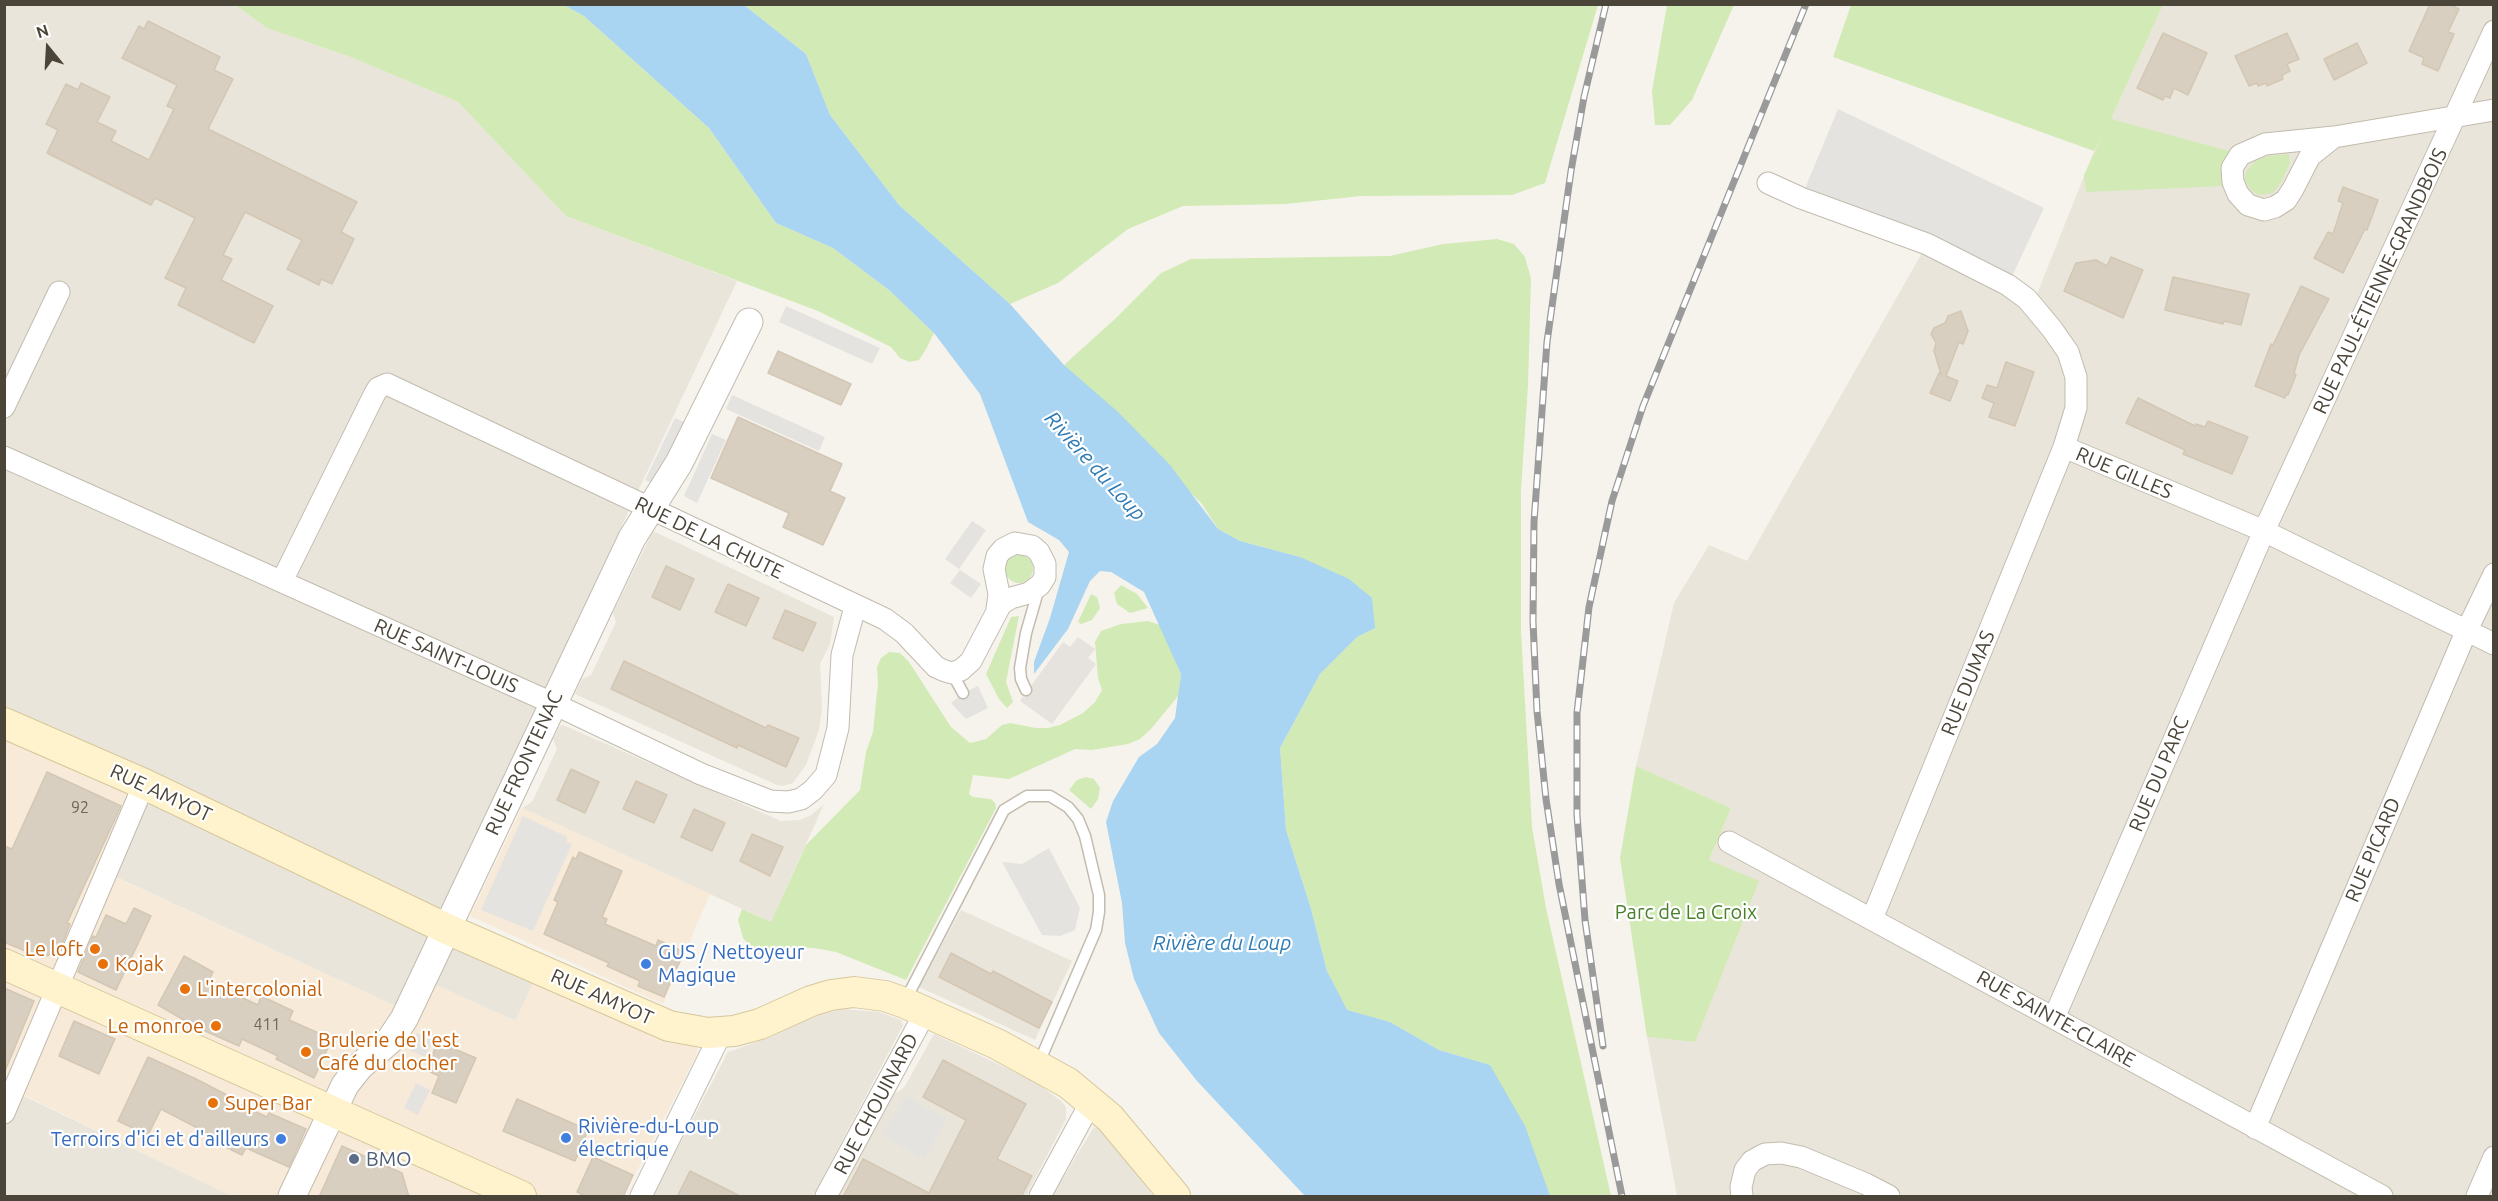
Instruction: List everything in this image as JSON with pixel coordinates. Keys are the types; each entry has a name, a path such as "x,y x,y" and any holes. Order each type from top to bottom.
{"main road":[{"name":"RUE AMYOT","path":"4,723 144,784 447,928 669,1026 690,1031 722,1033 760,1024 811,1001 854,992 885,996 916,1007 1038,1065 1092,1100 1116,1124 1168,1192"},
{"path":"4,964 521,1197"}],"street":[{"name":"RUE PAUL-ÉTIENNE-GRANDBOIS","path":"2264,531 2493,31"},
{"path":"2334,137 2310,156 2286,200 2275,207 2264,210 2248,206 2238,194 2233,182 2232,168 2240,155 2250,149 2272,143 2334,137 2493,110"},
{"name":"RUE GILLES","path":"1768,183 1801,198 1927,244 2008,285 2027,299 2068,352 2076,377 2076,408 2064,447 2264,531 2493,644"},
{"path":"4,407 59,292"},
{"name":"RUE FRONTENAC","path":"292,1197 331,1111 352,1075 381,1049 398,1029 632,538 679,463 749,322"},
{"name":"RUE DE LA CHUTE","path":"282,581 374,395 382,385 393,386 885,620 904,633 936,667 952,673"},
{"name":"RUE DUMAS","path":"1872,919 2064,447"},
{"name":"RUE SAINT-LOUIS","path":"4,457 552,703 754,797 788,802 801,799 813,790 826,775 838,728 842,656 855,607"},
{"name":"RUE DU PARC","path":"2054,1018 2264,531"},
{"path":"952,673 961,670 971,662 997,609 999,594 994,564 997,556 1007,546 1024,543 1040,552 1046,568 1040,585 1029,593 1006,600 997,609"},
{"name":"RUE PICARD","path":"2255,1128 2466,632 2493,574"},
{"path":"4,1113 144,784"},
{"name":"RUE SAINTE-CLAIRE","path":"1729,842 2382,1197"},
{"name":"RUE CHOUINARD","path":"826,1197 916,1007"},
{"path":"640,1197 722,1033"},
{"path":"1040,1197 1092,1100"},
{"path":"1742,1197 1741,1187 1745,1170 1752,1161 1781,1153 1801,1157 1866,1184 1889,1197"},
{"path":"2477,1197 2493,1157"}],"lane":[{"path":"1026,690 1021,679 1020,668 1026,633 1040,585"},
{"path":"952,673 963,693"},
{"path":"916,1007 1004,810 1027,796 1050,796 1068,807 1082,827 1099,895 1099,912 1096,930 1038,1065"}],"shaded area":[{"path":"5,5 235,5 267,28 353,58 458,102 566,216 737,281 429,935 534,981 516,1021 435,985 402,1009 103,871 149,773 5,707"},
{"path":"2163,5 2493,5 2493,1196 1677,1196 1647,1037 1695,1042 1709,860 1731,808 1636,766 1674,603 1709,545 1747,561 1927,244 2033,304 2094,151"},
{"path":"1838,109 2044,208 2008,285 1801,198"},
{"path":"786,306 880,348 872,364 779,322"},
{"path":"732,395 825,437 819,451 726,409"},
{"path":"675,418 689,424 658,486 645,480"},
{"path":"712,434 726,440 697,503 684,496"},
{"path":"972,521 986,530 959,569 945,559"},
{"path":"653,531 834,617 830,644 820,664 822,709 819,730 806,765 793,783 777,785 575,694 582,679 591,675 616,622 613,613"},
{"path":"960,570 981,584 971,598 950,583"},
{"path":"1078,637 1095,649 1088,658 1096,664 1052,724 1020,701 1063,642 1070,647"},
{"path":"978,686 988,708 966,719 951,703 963,693"},
{"path":"5,707 149,773 104,872 402,1009 435,984 515,1021 534,981 669,1041 696,1047 698,1050 696,1056 624,1196 232,1196 5,1086"},
{"path":"563,725 781,821 800,820 811,815 824,804 771,922 522,808 532,802 557,749 553,739 560,726"},
{"path":"522,808 710,894 663,1004 470,916"},
{"path":"523,816 567,837 567,842 572,844 533,931 481,910"},
{"path":"1049,848 1080,908 1075,930 1060,936 1042,935 1002,862 1022,864"},
{"path":"961,910 1072,961 1035,1040 919,987"},
{"path":"842,1009 879,1012 901,1020 903,1025 813,1196 652,1196 728,1052 773,1036 806,1019"},
{"path":"417,1033 433,1040 425,1057 409,1050"},
{"path":"934,1034 1034,1081 1066,1107 1066,1119 1026,1196 837,1196 892,1094 905,1086"},
{"path":"416,1083 430,1090 418,1115 404,1108"},
{"path":"5,1087 232,1196 5,1196"},
{"path":"905,1096 947,1119 924,1159 883,1136"},
{"path":"1094,1127 1100,1129 1112,1141 1153,1196 1052,1196"}],"green space":[{"path":"235,5 564,5 584,16 709,128 776,223 833,248 889,290 934,333 919,360 910,362 900,358 891,347 818,311 566,216 458,102 353,58 267,28"},
{"path":"744,5 1598,5 1545,183 1512,195 1361,196 1286,204 1183,206 1128,229 1058,283 1010,304 899,205 830,115 806,54"},
{"path":"1667,5 1734,5 1692,100 1670,125 1655,125 1652,91"},
{"path":"1851,5 2163,5 2111,119 2229,151 2221,174 2224,186 2086,192 2084,175 2103,135 2094,151 1833,57"},
{"path":"2289,154 2290,163 2282,181 2273,193 2258,195 2249,188 2245,179 2246,172 2255,161 2268,156"},
{"path":"1497,239 1514,244 1525,257 1531,279 1528,385 1521,490 1521,631 1532,827 1546,908 1611,1196 1550,1196 1490,1065 1439,1050 1390,1022 1346,1010 1327,971 1311,909 1286,830 1280,748 1320,674 1357,637 1375,628 1300,557 1240,541 1218,529 1202,504 1064,365 1161,273 1191,259 1390,256 1443,244"},
{"path":"1019,555 1029,559 1033,569 1029,579 1019,583 1009,579 1005,569 1009,559"},
{"path":"1121,585 1137,594 1148,608 1130,613 1117,604 1114,593"},
{"path":"1091,594 1097,597 1100,608 1092,620 1081,624 1078,622"},
{"path":"1019,616 1006,682 1013,702 1007,708 999,699 986,674 1011,617"},
{"path":"1148,621 1160,625 1181,674 1178,696 1151,729 1140,739 1128,744 1092,750 1075,749 1009,779 973,775 969,794 973,797 991,799 996,808 906,980 836,952 796,947 765,953 751,947 743,938 738,920 742,909 771,922 806,845 860,790 866,752 873,732 878,683 877,667 881,658 889,652 900,653 909,662 951,727 970,743 986,739 1002,725 1010,723 1048,728 1060,725 1083,713 1095,702 1102,690 1098,678 1095,642 1101,631 1121,624"},
{"name":"Parc de La Croix","path":"1636,766 1731,808 1709,860 1759,881 1695,1042 1647,1037 1620,858"},
{"path":"1086,777 1094,779 1100,788 1098,799 1091,809 1069,790 1077,780"}],"water":[{"name":"Rivière du Loup","path":"564,5 744,5 806,54 830,115 899,205 1010,304 1064,365 1118,412 1170,465 1218,529 1240,541 1300,557 1349,579 1372,598 1375,628 1357,637 1320,674 1280,748 1286,830 1311,909 1327,971 1347,1010 1390,1022 1439,1050 1490,1065 1525,1126 1550,1196 1305,1196 1197,1081 1159,1033 1134,979 1125,943 1122,903 1106,822 1113,801 1139,757 1157,744 1175,718 1181,674 1144,592 1111,572 1100,571 1090,581 1068,629 1034,674 1034,662 1050,618 1069,552 1059,540 1028,522 980,394 934,333 889,290 833,248 776,223 709,128 584,16"}],"building":[{"path":"2430,4 2448,4 2459,9 2448,32 2454,34 2438,71 2422,64 2424,58 2409,51"},
{"path":"148,21 220,57 214,70 233,79 208,129 357,202 341,232 354,239 332,284 321,279 319,285 287,269 302,240 245,212 223,255 232,259 221,280 273,306 254,343 178,305 186,288 165,278 195,218 155,198 151,205 47,153 58,130 46,124 66,84 78,90 81,83 110,97 97,122 116,131 111,141 149,160 174,109 167,106 177,85 122,58 139,26 144,29"},
{"path":"2163,33 2207,53 2188,95 2174,88 2170,98 2165,96 2163,100 2137,88"},
{"path":"2287,33 2299,59 2287,64 2290,71 2282,75 2283,79 2267,86 2266,83 2258,86 2257,83 2249,86 2235,56"},
{"path":"2357,43 2367,63 2334,80 2324,59"},
{"path":"2343,187 2378,200 2367,230 2365,229 2343,273 2314,258 2328,232 2333,234 2343,203 2338,201"},
{"path":"2111,257 2143,270 2123,318 2064,291 2076,263 2096,260 2107,266"},
{"path":"2173,277 2249,294 2241,325 2224,321 2223,324 2165,310"},
{"path":"2301,286 2329,299 2299,355 2294,374 2296,375 2285,398 2255,386 2271,344 2273,345"},
{"path":"1961,311 1968,331 1963,344 1959,342 1946,376 1958,381 1950,401 1930,393 1939,373 1941,374 1934,351 1936,343 1931,334 1934,328 1945,323 1948,316"},
{"path":"778,351 851,384 841,405 768,373"},
{"path":"2006,362 2034,372 2015,426 1989,417 1994,403 1982,398 1987,385 1997,388"},
{"path":"2138,398 2195,426 2196,424 2205,427 2208,421 2248,437 2232,474 2183,454 2185,450 2126,423"},
{"path":"738,417 842,464 830,491 845,498 823,545 783,527 789,513 711,478"},
{"path":"666,566 694,579 680,610 652,597"},
{"path":"728,584 759,598 746,626 715,612"},
{"path":"785,610 816,623 803,651 773,638"},
{"path":"624,661 766,728 768,725 799,738 786,767 738,745 737,748 611,689"},
{"path":"571,769 599,782 585,813 557,800"},
{"path":"47,772 121,806 67,923 70,924 60,950 42,958 4,942 4,846 12,849"},
{"path":"636,781 667,795 654,823 623,809"},
{"path":"694,809 725,823 712,851 681,837"},
{"path":"752,834 783,847 770,876 740,861"},
{"path":"579,852 622,871 602,917 607,919 605,924 656,946 658,940 684,952 664,997 638,986 640,981 607,966 609,963 544,934 558,902 554,900 573,857 576,859"},
{"path":"134,908 151,916 116,990 78,972 93,936 96,937 106,915 126,924"},
{"path":"951,953 991,974 993,971 1052,1002 1039,1028 939,977"},
{"path":"184,956 213,972 208,982 258,1005 261,996 293,1011 289,1020 332,1039 314,1078 276,1059 278,1056 242,1039 239,1046 196,1027 158,1005"},
{"path":"4,988 34,1001 5,1071 4,1071"},
{"path":"74,1021 115,1039 99,1074 59,1056"},
{"path":"438,1042 476,1058 456,1103 432,1093 439,1076 426,1070"},
{"path":"148,1057 196,1079 227,1095 226,1098 267,1117 269,1113 306,1129 289,1167 246,1148 242,1155 207,1138 209,1134 161,1109 148,1135 118,1121"},
{"path":"943,1060 1026,1104 997,1159 1032,1176 1021,1197 843,1197 863,1159 929,1193 966,1120 923,1097"},
{"path":"517,1099 588,1130 575,1161 503,1131"},
{"name":"BMO","path":"342,1146 402,1173 409,1197 319,1197"},
{"path":"593,1157 633,1175 623,1197 587,1197 577,1192"},
{"path":"690,1171 742,1197 677,1197"}],"railway":[{"path":"1606,4 1584,97 1571,171 1547,342 1534,522 1533,621 1537,711 1546,799 1559,884 1622,1196"},
{"path":"1603,1046 1585,920 1577,815 1577,713 1589,607 1612,501 1643,406 1806,4"}],"place":[{"name":"Le loft","path":"95,949"},
{"name":"Kojak","path":"103,964"},
{"name":"GUS / Nettoyeur Magique","path":"646,964"},
{"name":"L'intercolonial","path":"185,989"},
{"name":"Le monroe","path":"216,1026"},
{"name":"Brulerie de l'est Café du clocher","path":"306,1052"},
{"name":"Super Bar","path":"213,1103"},
{"name":"Rivière-du-Loup électrique","path":"566,1138"},
{"name":"Terroirs d'ici et d'ailleurs","path":"281,1139"},
{"name":"BMO","path":"354,1159"}]}
